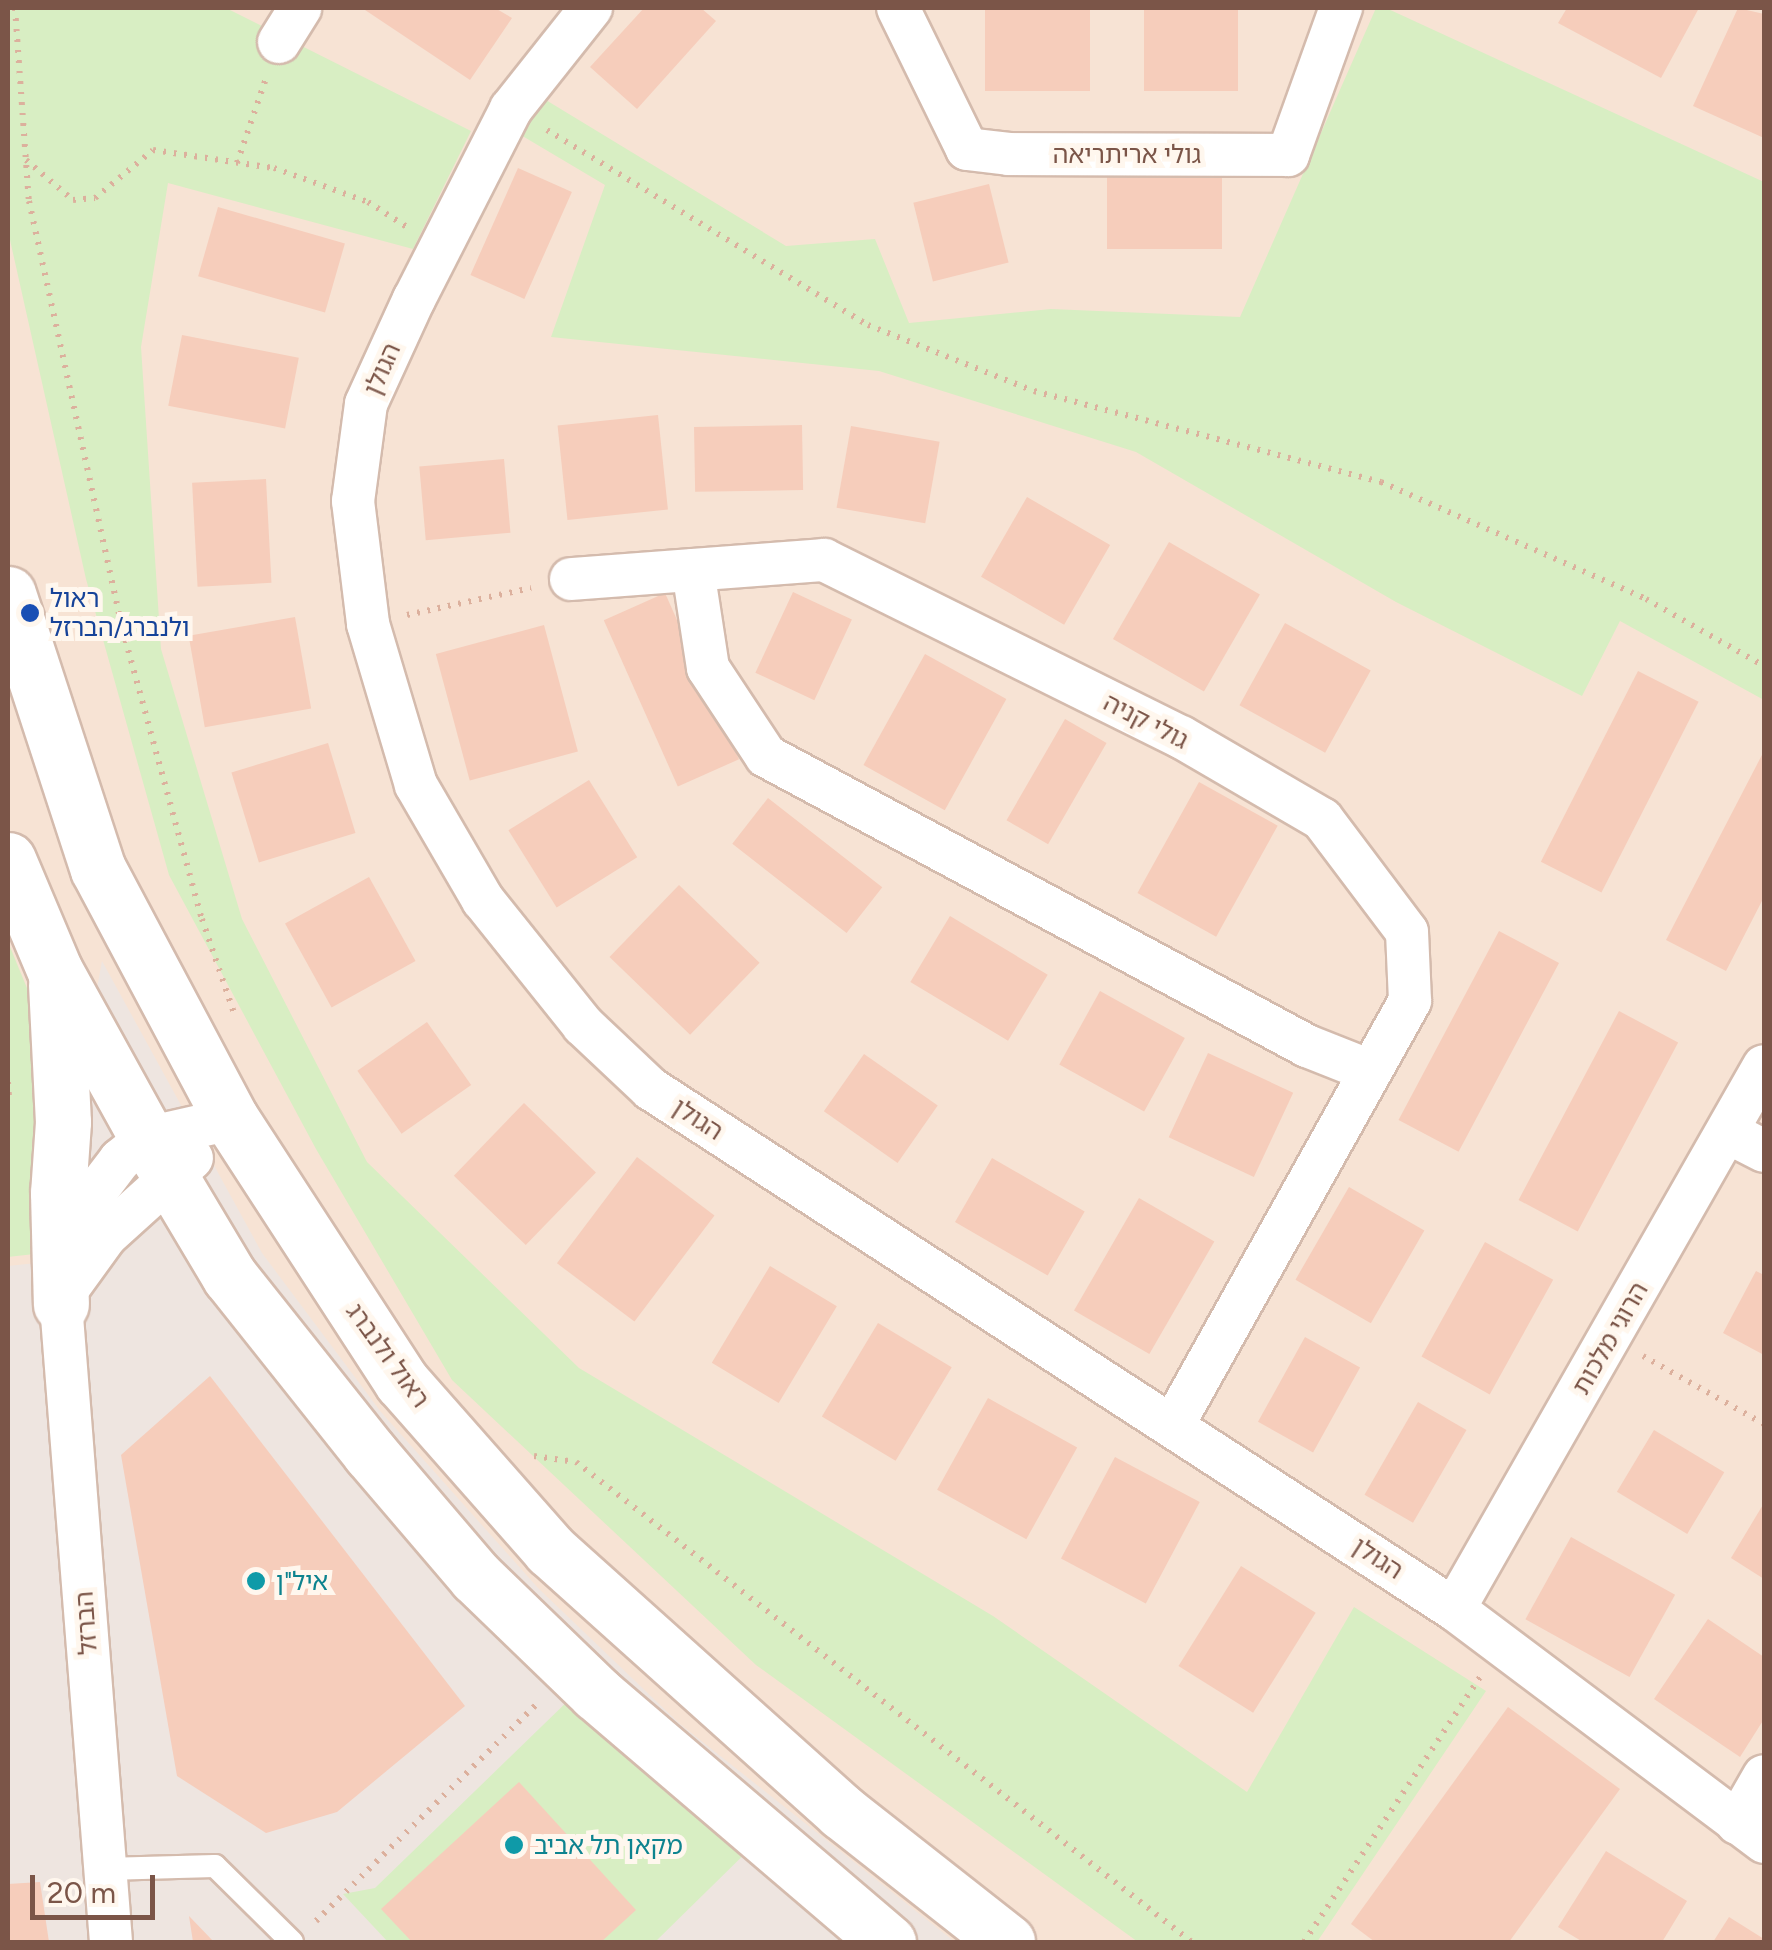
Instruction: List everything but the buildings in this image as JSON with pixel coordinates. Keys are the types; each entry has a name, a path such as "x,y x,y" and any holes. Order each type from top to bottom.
{"street":[{"name":"גולי אריתריאה","path":"898,8 967,149 1009,154 1228,155 1288,155 1342,8"},
{"name":"הגולן","path":"573,13 511,109 366,404 352,501 368,624 416,785 483,900 583,1024 651,1089 1174,1423 1454,1608 1751,1833"},
{"name":"גולי קניה","path":"571,579 824,560 1181,738 1322,819 1407,932 1410,1001 1174,1423"},
{"path":"693,570 708,668 766,756 1306,1046 1370,1071"},
{"name":"ראול ולנברג","path":"8,594 27,664 98,868 231,1119 402,1382 564,1563 842,1812 1007,1942"},
{"path":"8,860 55,971 158,1159 230,1277 370,1453 476,1577 571,1670 888,1942"},
{"path":"55,971 63,1122 58,1193 61,1304"},
{"name":"הרוגי מלכות","path":"1454,1608 1610,1338 1746,1142 1764,1066"},
{"path":"61,1304 83,1262 106,1236 158,1159 231,1119"},
{"name":"הברזל","path":"61,1304 111,1942"},
{"path":"1751,1833 1764,1776"}],"lane":[{"path":"105,1869 215,1866 299,1936"}],"path":[{"path":"16,8 28,201 120,620 202,919 238,1025"},
{"path":"237,163 289,25"},
{"path":"511,109 868,325 1034,392 1380,482 1646,599 1764,666"},
{"path":"26,159 72,200 95,198 153,150 274,168 368,202 403,223 437,254"},
{"path":"368,624 571,579"},
{"path":"8,1082 10,1098"},
{"path":"1610,1338 1764,1424"},
{"path":"458,1446 576,1462 1192,1942"},
{"path":"1304,1942 1502,1645"},
{"path":"299,1936 571,1670"}],"shaded area":[{"path":"8,8 1764,8 1764,1942 8,1942"},
{"path":"102,961 262,1253 381,1412 538,1588 680,1724 955,1942 8,1942 8,1266 46,1262"}],"green space":[{"path":"8,8 226,8 471,131 413,249 168,183 141,347 161,649 242,919 367,1162 579,1368 993,1616 1247,1792 1354,1607 1486,1691 1317,1942 1138,1942 756,1665 452,1380 316,1149 169,875 86,579 8,231"},
{"path":"1376,8 1386,8 1764,182 1764,700 1620,621 1582,696 1396,602 1136,452 879,371 551,337 605,185 514,131 536,94 786,246 875,239 909,323 1051,309 1240,317"},
{"path":"8,942 48,1039 43,1253 8,1257"},
{"path":"575,1694 763,1836 655,1942 388,1942 343,1894 375,1888"}],"place":[{"name":"ראול ולנברג/הברזל","path":"30,613"},
{"name":"איל\"ן","path":"256,1581"},
{"name":"מקאן תל אביב","path":"514,1845"}]}
